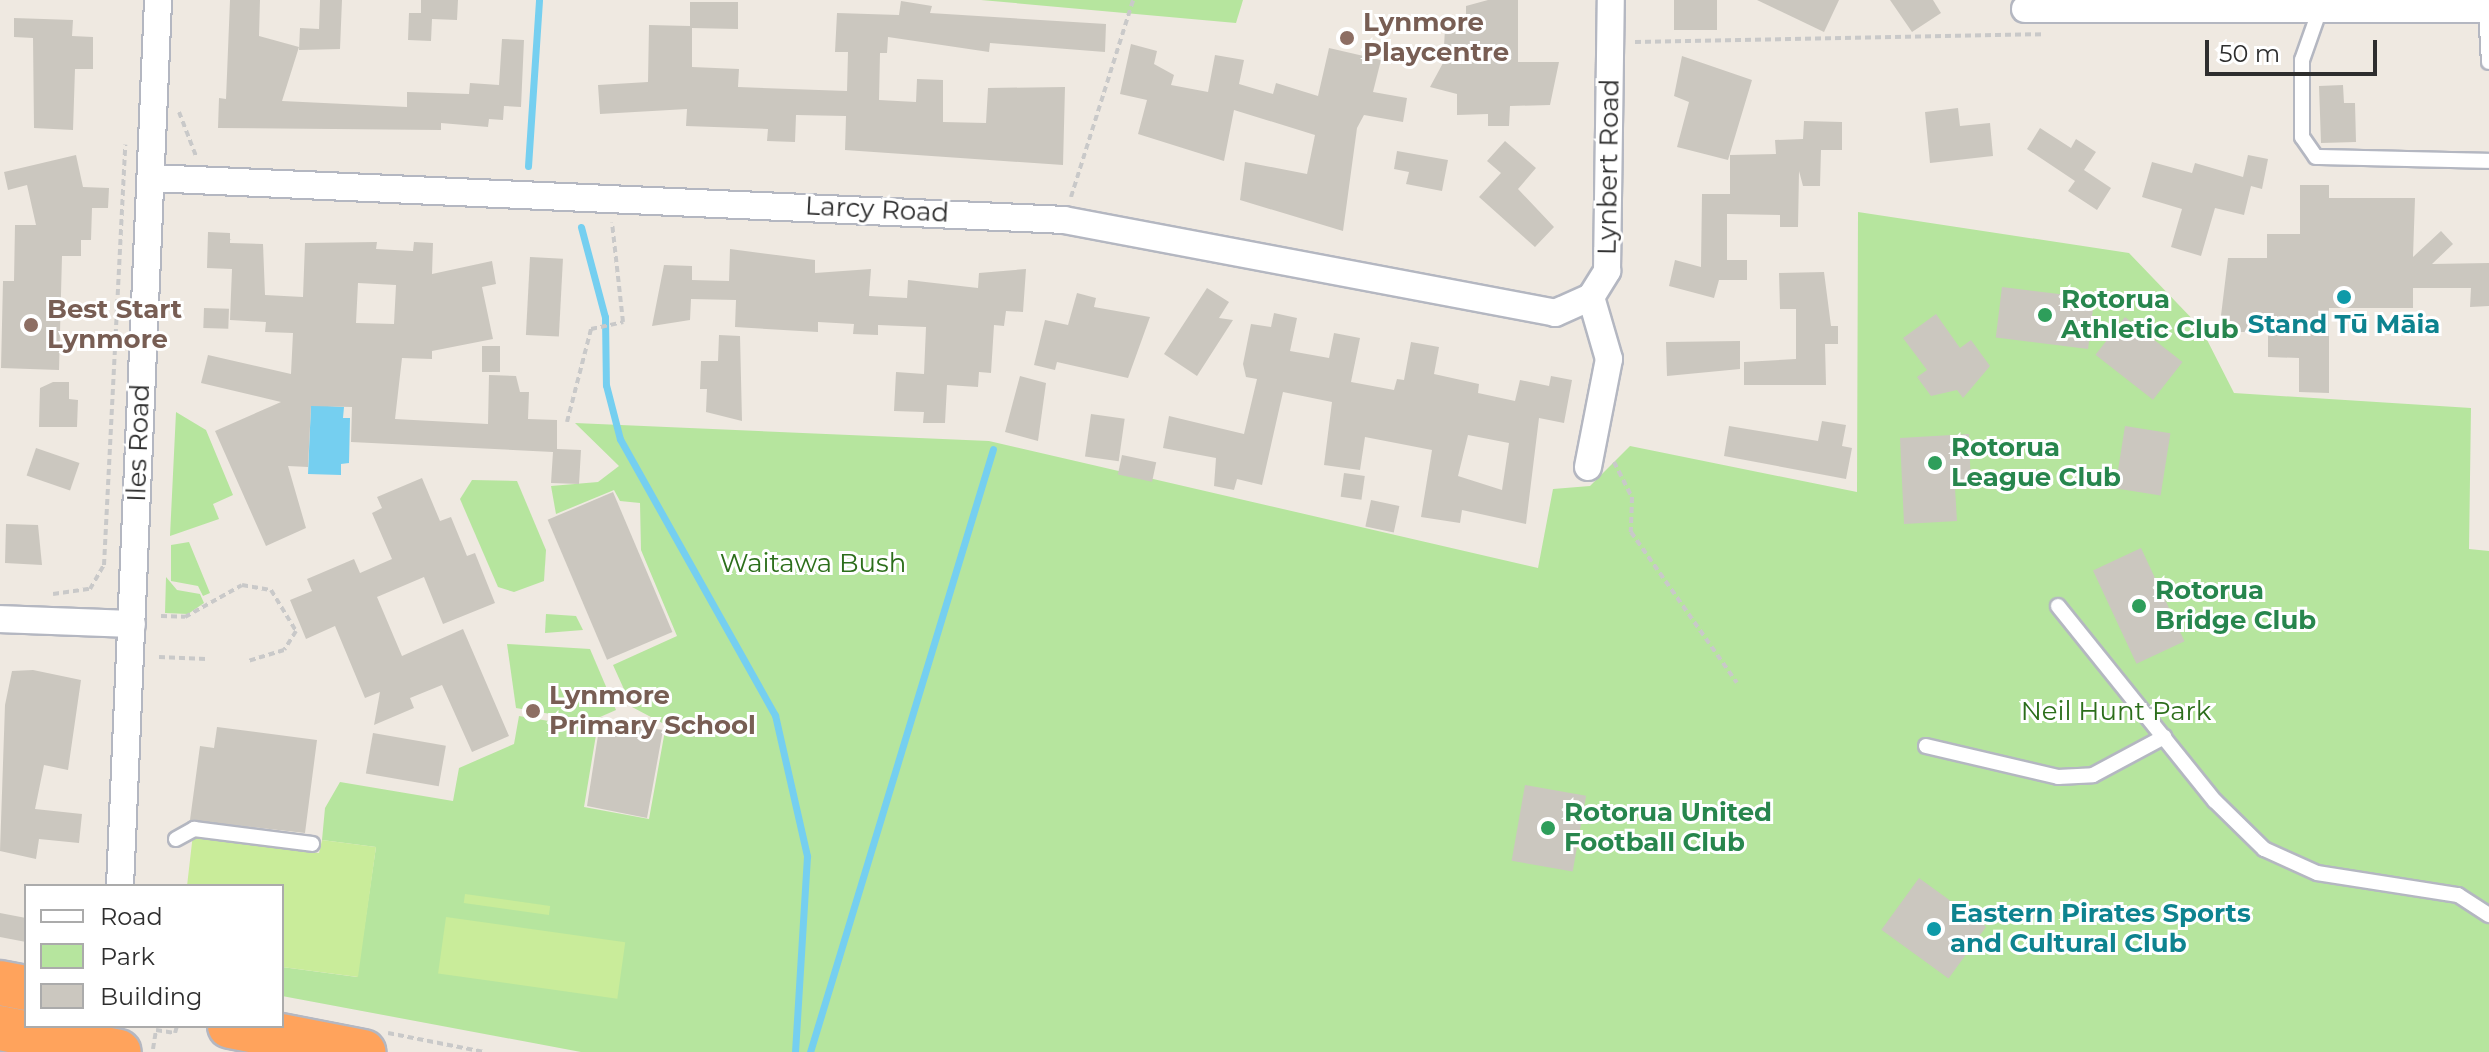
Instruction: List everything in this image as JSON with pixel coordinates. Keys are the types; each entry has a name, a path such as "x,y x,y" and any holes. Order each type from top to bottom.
{"highway":[{"path":"0,983 24,988"},
{"path":"0,1028 111,1045"},
{"path":"240,1028 363,1052"}],"street":[{"name":"Iles Road","path":"120,884 158,0"},
{"name":"Lynbert Road","path":"1591,297 1607,271 1610,244 1611,0"},
{"path":"2025,9 2488,9"},
{"name":"Larcy Road","path":"151,178 1039,217 1529,311 1568,311 1591,297"},
{"path":"1591,297 1609,359 1600,462"},
{"path":"0,619 132,624"}],"lane":[{"path":"2320,9 2302,60 2302,137 2316,157 2489,161"},
{"path":"2488,9 2489,62"},
{"path":"2058,606 2239,827 2290,864 2458,895 2489,915"},
{"path":"1926,746 2058,777 2093,775 2164,737"},
{"path":"176,839 194,829 312,844"}],"path":[{"path":"1069,203 1133,0"},
{"path":"39,595 83,593 97,584 104,565 125,137"},
{"path":"567,422 591,329 623,322 609,249 613,210"},
{"path":"1600,462 1632,497 1631,532 1737,683"},
{"path":"161,616 185,617 242,585 271,590 296,631 284,650 247,661"},
{"path":"159,657 206,659"},
{"path":"152,1052 156,1030 175,1033 176,1028"}],"green space":[{"path":"981,0 1243,0 1236,23"},
{"name":"Neil Hunt Park","path":"1858,212 2129,253 2201,328 2234,393 2471,408 2469,549 2489,551 2489,1052 581,1052 284,996 284,967 357,977 376,847 322,840 325,808 340,782 453,801 459,768 514,744 519,716 597,729 584,807 649,819 666,725 632,707 613,665 677,636 641,550 640,503 620,501 614,490 556,514 551,486 598,482 619,466 575,423 989,441 1538,568 1553,489 1590,486 1630,446 1857,492"},
{"path":"176,412 206,430 233,495 213,504 219,519 170,536"},
{"path":"472,480 517,481 546,550 544,581 514,592 498,587 460,499"},
{"path":"189,542 210,593 203,596 198,586 171,581 171,545"},
{"path":"166,577 177,590 200,594 204,603 188,614 165,613"},
{"path":"546,614 576,616 583,630 545,633"},
{"path":"507,644 590,649 616,710 591,721 516,708"},
{"path":"193,834 319,853 322,840 376,847 358,977 284,967 284,884 187,884"},
{"path":"465,894 550,906 549,915 464,903"},
{"path":"446,917 625,942 617,999 438,973"}],"water":[{"path":"311,405 344,407 343,418 350,418 349,463 341,464 341,475 308,474"}],"building":[{"path":"230,0 260,0 259,36 299,47 282,101 407,107 407,92 469,94 470,83 499,85 502,39 524,40 521,107 504,106 503,120 489,119 488,127 441,123 441,130 218,128 219,98 226,99"},
{"path":"320,0 342,0 340,49 299,50 300,28 319,29"},
{"path":"421,0 458,0 457,20 432,19 431,41 408,40 409,13 421,13"},
{"path":"1488,0 1518,0 1518,62 1559,62 1550,105 1510,106 1509,126 1488,126 1488,114 1457,115 1457,94 1430,87 1443,63 1445,29 1466,29 1466,6"},
{"path":"1674,0 1717,0 1717,30 1674,30"},
{"path":"1757,0 1839,0 1824,32"},
{"path":"1890,0 1933,0 1941,13 1912,32"},
{"path":"901,1 932,6 930,13 1106,24 1105,52 990,43 989,52 888,37 887,53 880,53 879,100 916,102 917,79 943,80 943,122 986,123 988,88 1065,87 1063,165 845,150 846,116 796,115 795,142 767,141 768,129 686,126 687,109 600,114 598,85 648,82 649,25 690,26 690,2 738,2 738,29 692,28 692,67 739,69 738,87 847,91 848,52 835,52 837,13 899,15"},
{"path":"14,18 73,20 72,36 93,37 93,69 75,69 73,130 34,128 33,38 14,37"},
{"path":"1131,44 1157,51 1154,64 1174,75 1171,85 1208,92 1215,55 1244,60 1239,84 1273,94 1276,83 1318,96 1329,48 1381,60 1373,92 1407,98 1403,122 1364,115 1357,128 1343,231 1240,200 1245,162 1307,174 1315,135 1234,110 1224,161 1138,134 1147,100 1120,94"},
{"path":"1682,56 1752,80 1728,160 1677,147 1689,102 1674,96"},
{"path":"2343,85 2344,103 2355,103 2356,142 2321,143 2319,86"},
{"path":"1958,108 1960,126 1990,123 1993,156 1930,163 1925,112"},
{"path":"1804,121 1842,122 1842,150 1821,150 1820,186 1803,186 1799,171 1798,227 1780,227 1780,215 1727,214 1727,260 1747,260 1747,280 1719,280 1714,298 1669,286 1675,260 1701,267 1702,194 1730,194 1730,155 1776,154 1775,140 1803,139"},
{"path":"2040,128 2071,148 2076,139 2096,152 2084,170 2111,188 2097,210 2068,191 2075,181 2027,149"},
{"path":"1505,141 1536,168 1518,189 1554,227 1535,247 1479,197 1501,173 1487,161"},
{"path":"1397,151 1448,160 1442,191 1406,184 1409,172 1394,169"},
{"path":"76,155 83,187 109,188 108,208 92,208 91,240 81,240 81,256 62,256 59,370 1,368 3,281 14,281 15,225 36,225 27,185 8,190 4,172"},
{"path":"2248,155 2268,159 2262,189 2251,186 2244,215 2215,208 2201,256 2171,247 2182,209 2142,197 2152,162 2192,173 2195,163 2243,177"},
{"name":"Stand Tū Māia","path":"2300,185 2329,185 2329,198 2415,198 2413,257 2441,231 2453,244 2432,264 2489,263 2489,306 2470,307 2471,288 2413,288 2413,308 2329,308 2329,393 2299,392 2299,358 2268,357 2268,332 2219,332 2228,258 2267,258 2267,234 2300,234"},
{"path":"208,232 230,233 230,243 263,244 265,295 303,297 305,243 377,242 376,249 413,251 414,242 433,243 432,274 492,261 496,284 482,287 493,339 432,351 432,359 402,358 395,419 488,424 489,375 516,376 520,392 529,392 528,419 557,420 557,449 581,450 579,484 551,483 553,452 351,442 352,407 311,406 308,467 288,466 306,528 266,546 215,431 281,402 201,383 208,355 291,374 293,333 265,332 266,322 230,320 232,269 207,268","holes":["358,283 396,285 394,324 356,323"]},
{"path":"730,249 815,260 815,273 871,269 869,296 907,298 908,280 978,288 979,273 1026,269 1023,312 1006,311 1004,326 994,325 991,373 979,372 978,387 947,385 945,423 923,423 924,412 894,411 896,372 924,374 926,327 878,325 878,335 853,334 854,324 818,322 818,332 735,327 736,300 691,299 690,320 652,326 664,265 692,266 692,280 729,281"},
{"path":"530,257 563,259 559,337 526,335"},
{"path":"1824,272 1831,326 1838,326 1838,344 1825,344 1826,385 1744,385 1744,362 1796,359 1796,309 1780,309 1779,273"},
{"name":"Rotorua Athletic Club","path":"2002,287 2094,298 2088,349 1996,338"},
{"path":"1207,288 1229,302 1219,318 1233,320 1197,376 1164,354"},
{"path":"1077,293 1096,298 1094,307 1150,317 1128,378 1057,362 1055,370 1034,365 1045,320 1068,325"},
{"path":"204,308 229,309 228,329 203,328"},
{"path":"1274,313 1297,318 1290,351 1329,358 1334,333 1360,338 1351,382 1394,390 1397,379 1404,380 1411,342 1439,347 1434,374 1479,384 1478,393 1515,401 1520,380 1549,386 1551,376 1572,380 1564,423 1539,418 1526,524 1462,510 1460,523 1421,517 1432,450 1365,437 1360,470 1324,465 1332,402 1283,392 1262,485 1237,479 1234,490 1214,486 1216,458 1163,448 1169,416 1244,434 1257,379 1246,377 1243,364 1251,324 1271,327","holes":["1468,435 1509,443 1502,490 1458,476"]},
{"path":"1936,314 1960,348 1971,340 1990,366 1963,398 1957,390 1931,396 1917,377 1927,370 1903,338"},
{"path":"2125,317 2183,362 2153,400 2095,355"},
{"path":"719,335 740,336 742,421 706,412 707,389 700,389 701,361 718,361"},
{"path":"1740,341 1740,369 1667,376 1666,342"},
{"path":"482,346 500,346 500,372 482,372"},
{"path":"1020,376 1046,383 1038,441 1005,432"},
{"path":"53,382 69,382 69,399 78,400 77,427 39,427 40,388"},
{"path":"1091,414 1125,419 1119,461 1085,457"},
{"path":"1822,421 1846,425 1842,446 1852,448 1846,479 1724,456 1729,426 1818,441"},
{"path":"2125,426 2170,433 2161,495 2115,488"},
{"name":"Rotorua League Club","path":"1969,434 1971,488 1955,488 1957,521 1904,524 1900,438"},
{"path":"36,448 79,463 70,490 27,475"},
{"path":"1122,455 1156,462 1152,482 1118,475"},
{"path":"1344,473 1365,476 1361,500 1341,497"},
{"path":"422,478 440,521 451,517 467,556 475,553 495,603 443,624 424,577 377,597 402,656 463,629 509,736 472,752 442,685 410,698 414,708 374,725 380,692 365,698 335,626 306,639 290,600 312,591 307,579 354,559 360,573 392,559 372,513 382,508 377,497"},
{"path":"613,492 672,632 607,660 548,520"},
{"path":"1371,500 1399,506 1394,532 1365,526"},
{"path":"6,524 38,525 42,565 5,563"},
{"name":"Rotorua Bridge Club","path":"2141,548 2185,641 2136,664 2093,570"},
{"path":"33,670 81,680 68,770 44,765 35,809 82,814 79,843 39,839 36,859 0,851 5,705 12,671"},
{"path":"636,726 663,730 647,818 587,806 599,729 635,734"},
{"path":"217,727 317,740 305,833 190,820 200,746 214,748"},
{"path":"373,733 446,746 439,786 366,773"},
{"name":"Rotorua United Football Club","path":"1525,785 1586,796 1573,872 1512,861"},
{"name":"Eastern Pirates Sports and Cultural Club","path":"1919,878 1986,927 1949,979 1881,930"},
{"path":"0,913 24,918 24,942 0,937"}],"waterway":[{"path":"528,166 539,0"},
{"path":"581,227 605,317 606,385 620,439 775,715 807,856 795,1052"},
{"path":"810,1052 993,449"}],"place":[{"name":"Lynmore Playcentre","path":"1347,38"},
{"name":"Stand Tū Māia","path":"2344,297"},
{"name":"Rotorua Athletic Club","path":"2045,315"},
{"name":"Best Start Lynmore","path":"31,325"},
{"name":"Rotorua League Club","path":"1935,463"},
{"name":"Rotorua Bridge Club","path":"2139,606"},
{"name":"Lynmore Primary School","path":"533,711"},
{"name":"Rotorua United Football Club","path":"1548,828"},
{"name":"Eastern Pirates Sports and Cultural Club","path":"1934,929"}],"park label":[{"name":"Waitawa Bush","path":"813,564"}]}
